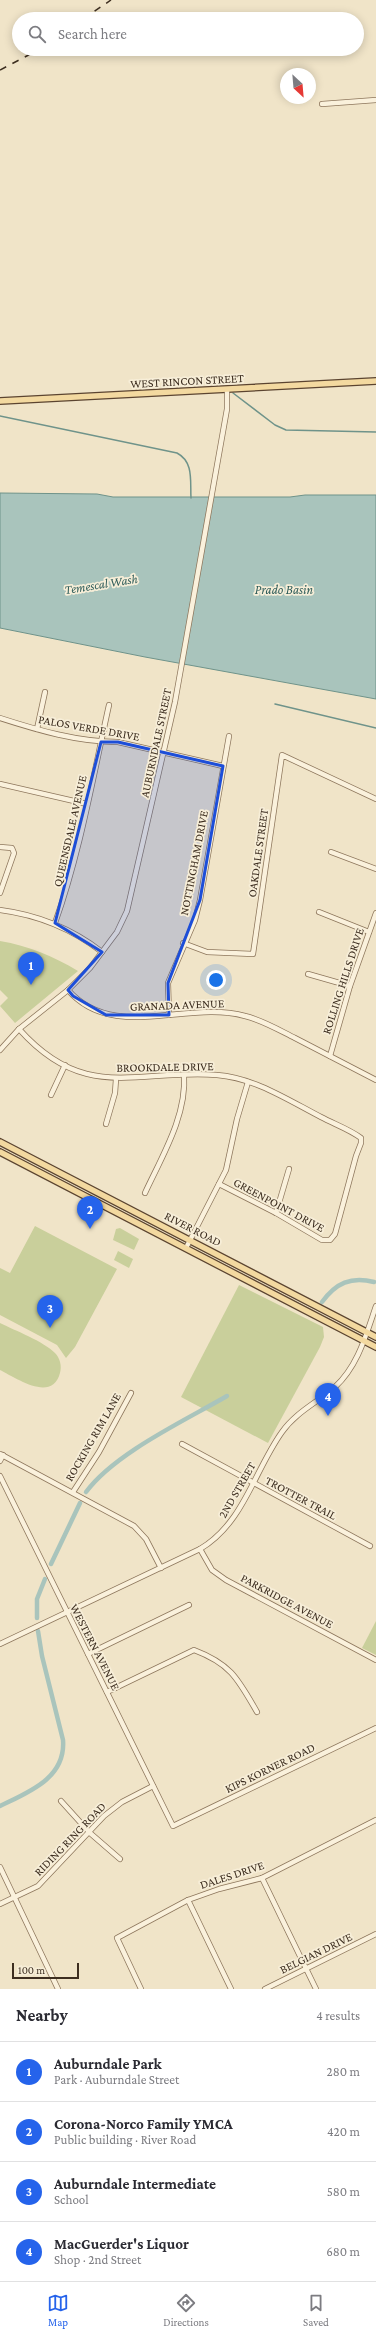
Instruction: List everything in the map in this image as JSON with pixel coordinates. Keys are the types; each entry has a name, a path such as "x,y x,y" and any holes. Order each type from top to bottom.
{"main road":[{"name":"WEST RINCON STREET","path":"0,401 376,382"},
{"name":"RIVER ROAD","path":"0,1142 376,1337"},
{"name":"RIVER ROAD","path":"0,1152 376,1347"}],"street":[{"path":"322,104 376,100"},
{"name":"AUBURNDALE STREET","path":"0,1050 19,1029 68,990 90,968 120,925 130,903 164,752 214,484 227,409 227,390"},
{"path":"37,729 45,692"},
{"name":"QUEENSDALE AVENUE","path":"56,923 87,804 109,704"},
{"name":"PALOS VERDE DRIVE","path":"0,718 37,729 101,742 118,742 223,766"},
{"name":"NOTTINGHAM DRIVE","path":"168,1015 168,983 183,943 195,920 200,900 229,736"},
{"name":"OAKDALE STREET","path":"183,943 207,952 253,954 282,754 376,799"},
{"path":"0,784 87,804"},
{"path":"0,847 12,848 14,853 0,893"},
{"path":"331,852 376,869"},
{"path":"0,910 33,915 56,923 102,952"},
{"path":"319,912 369,932"},
{"name":"ROLLING HILLS DRIVE","path":"330,1056 350,986 376,913"},
{"path":"308,974 350,986"},
{"name":"GRANADA AVENUE","path":"68,990 82,1003 106,1014 145,1017 218,1012 245,1016 330,1056 376,1080"},
{"name":"BROOKDALE DRIVE","path":"19,1029 43,1052 65,1065 98,1077 116,1079 184,1075 217,1075 248,1082 361,1138 361,1143 356,1156 335,1234 330,1240"},
{"path":"51,1095 65,1065"},
{"path":"145,1194 176,1124 181,1107 184,1075"},
{"path":"106,1124 115,1093 116,1079"},
{"path":"186,1248 220,1184 229,1158 237,1119 248,1082"},
{"path":"276,1213 289,1169"},
{"name":"GREENPOINT DRIVE","path":"220,1184 276,1213 322,1240 330,1240"},
{"name":"2ND STREET","path":"0,1644 200,1549 229,1526 285,1427 342,1380 358,1356 368,1333 376,1306"},
{"name":"ROCKING RIM LANE","path":"73,1492 99,1452 131,1393"},
{"name":"TROTTER TRAIL","path":"182,1444 253,1484 370,1546"},
{"path":"0,1461 2,1455 79,1495 134,1526 146,1539 161,1568"},
{"name":"WESTERN AVENUE","path":"0,1476 44,1568 173,1826"},
{"name":"PARKRIDGE AVENUE","path":"200,1549 212,1570 226,1580 376,1660"},
{"path":"88,1654 189,1605"},
{"path":"107,1692 194,1650 211,1657 229,1668 257,1712"},
{"name":"KIPS KORNER ROAD","path":"173,1826 376,1728"},
{"name":"RIDING RING ROAD","path":"0,1904 38,1886 90,1833 104,1816 122,1802 153,1786"},
{"path":"61,1801 90,1833 120,1859"},
{"name":"DALES DRIVE","path":"141,1989 116,1938 188,1900 219,1889 262,1878 376,1821"},
{"path":"0,1867 58,1989"},
{"path":"262,1878 316,1989"},
{"path":"188,1900 231,1989"},
{"name":"BELGIAN DRIVE","path":"265,1989 376,1934"}],"highlighted area":[{"path":"101,742 118,742 223,766 200,900 168,983 169,1015 106,1015 73,996 68,990 102,952 55,923"}],"green space":[{"path":"0,941 40,952 78,971 15,1023 0,1006 8,998 0,990"},
{"path":"35,1226 117,1269 75,1347 66,1358 57,1345 0,1315 0,1268 10,1273"},
{"path":"120,1228 139,1239 134,1250 113,1240 116,1229"},
{"path":"118,1251 133,1259 129,1268 114,1260"},
{"path":"239,1285 323,1327 324,1337 320,1347 268,1443 181,1397"},
{"path":"0,1323 37,1340 57,1355 61,1368 56,1382 50,1386 33,1386 0,1370"},
{"path":"376,1621 376,1655 362,1648"}],"water":[{"name":"Prado Basin","path":"0,493 97,494 113,497 290,497 305,495 376,495 376,699 145,657 0,628"}],"waterway":[{"path":"233,393 275,425 286,430 376,432"},
{"path":"0,416 177,453 186,461 189,467 191,479 191,498"},
{"path":"275,704 376,728"},
{"path":"322,1302 333,1290 345,1283 358,1280 374,1282"},
{"path":"86,1492 114,1464 132,1451 171,1427 227,1396"},
{"path":"51,1564 80,1503"},
{"path":"37,1618 37,1599 45,1579"},
{"path":"0,1806 44,1782 52,1774 62,1753 63,1740 42,1656 38,1631"}],"railway":[{"path":"93,12 111,0"},
{"path":"0,70 27,56"}],"place":[{"name":"Auburndale Park","path":"31,985"},
{"name":"Corona-Norco Family YMCA","path":"90,1229"},
{"name":"Auburndale Intermediate","path":"50,1328"},
{"name":"MacGuerder's Liquor","path":"328,1416"}],"water label":[{"name":"Temescal Wash","path":"101,584"}]}
